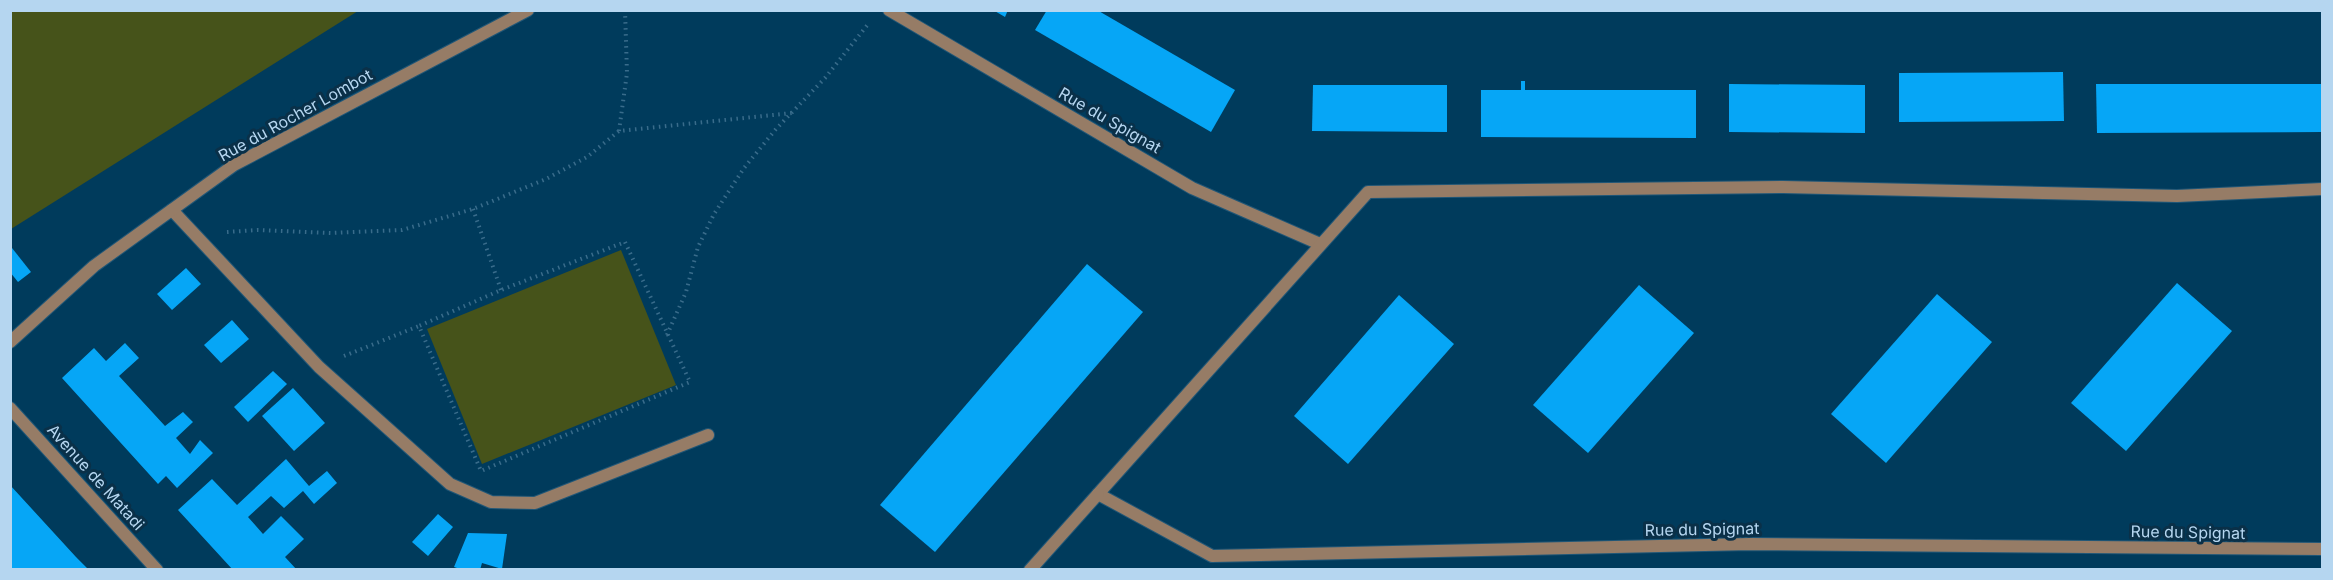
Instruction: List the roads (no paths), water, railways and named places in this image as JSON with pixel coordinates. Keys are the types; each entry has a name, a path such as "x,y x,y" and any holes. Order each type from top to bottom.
{"street":[{"name":"Rue du Rocher Lombot","path":"10,342 94,266 234,165 528,10"},
{"name":"Rue du Spignat","path":"889,10 1192,188 1320,244"},
{"path":"1030,570 1368,192 1783,188 2177,196 2322,189"},
{"path":"171,210 319,367 450,484 491,502 535,503 708,435"},
{"name":"Avenue de Matadi","path":"10,408 157,570"},
{"name":"Rue du Spignat","path":"1098,494 1212,556 1750,544 2322,549"}]}
